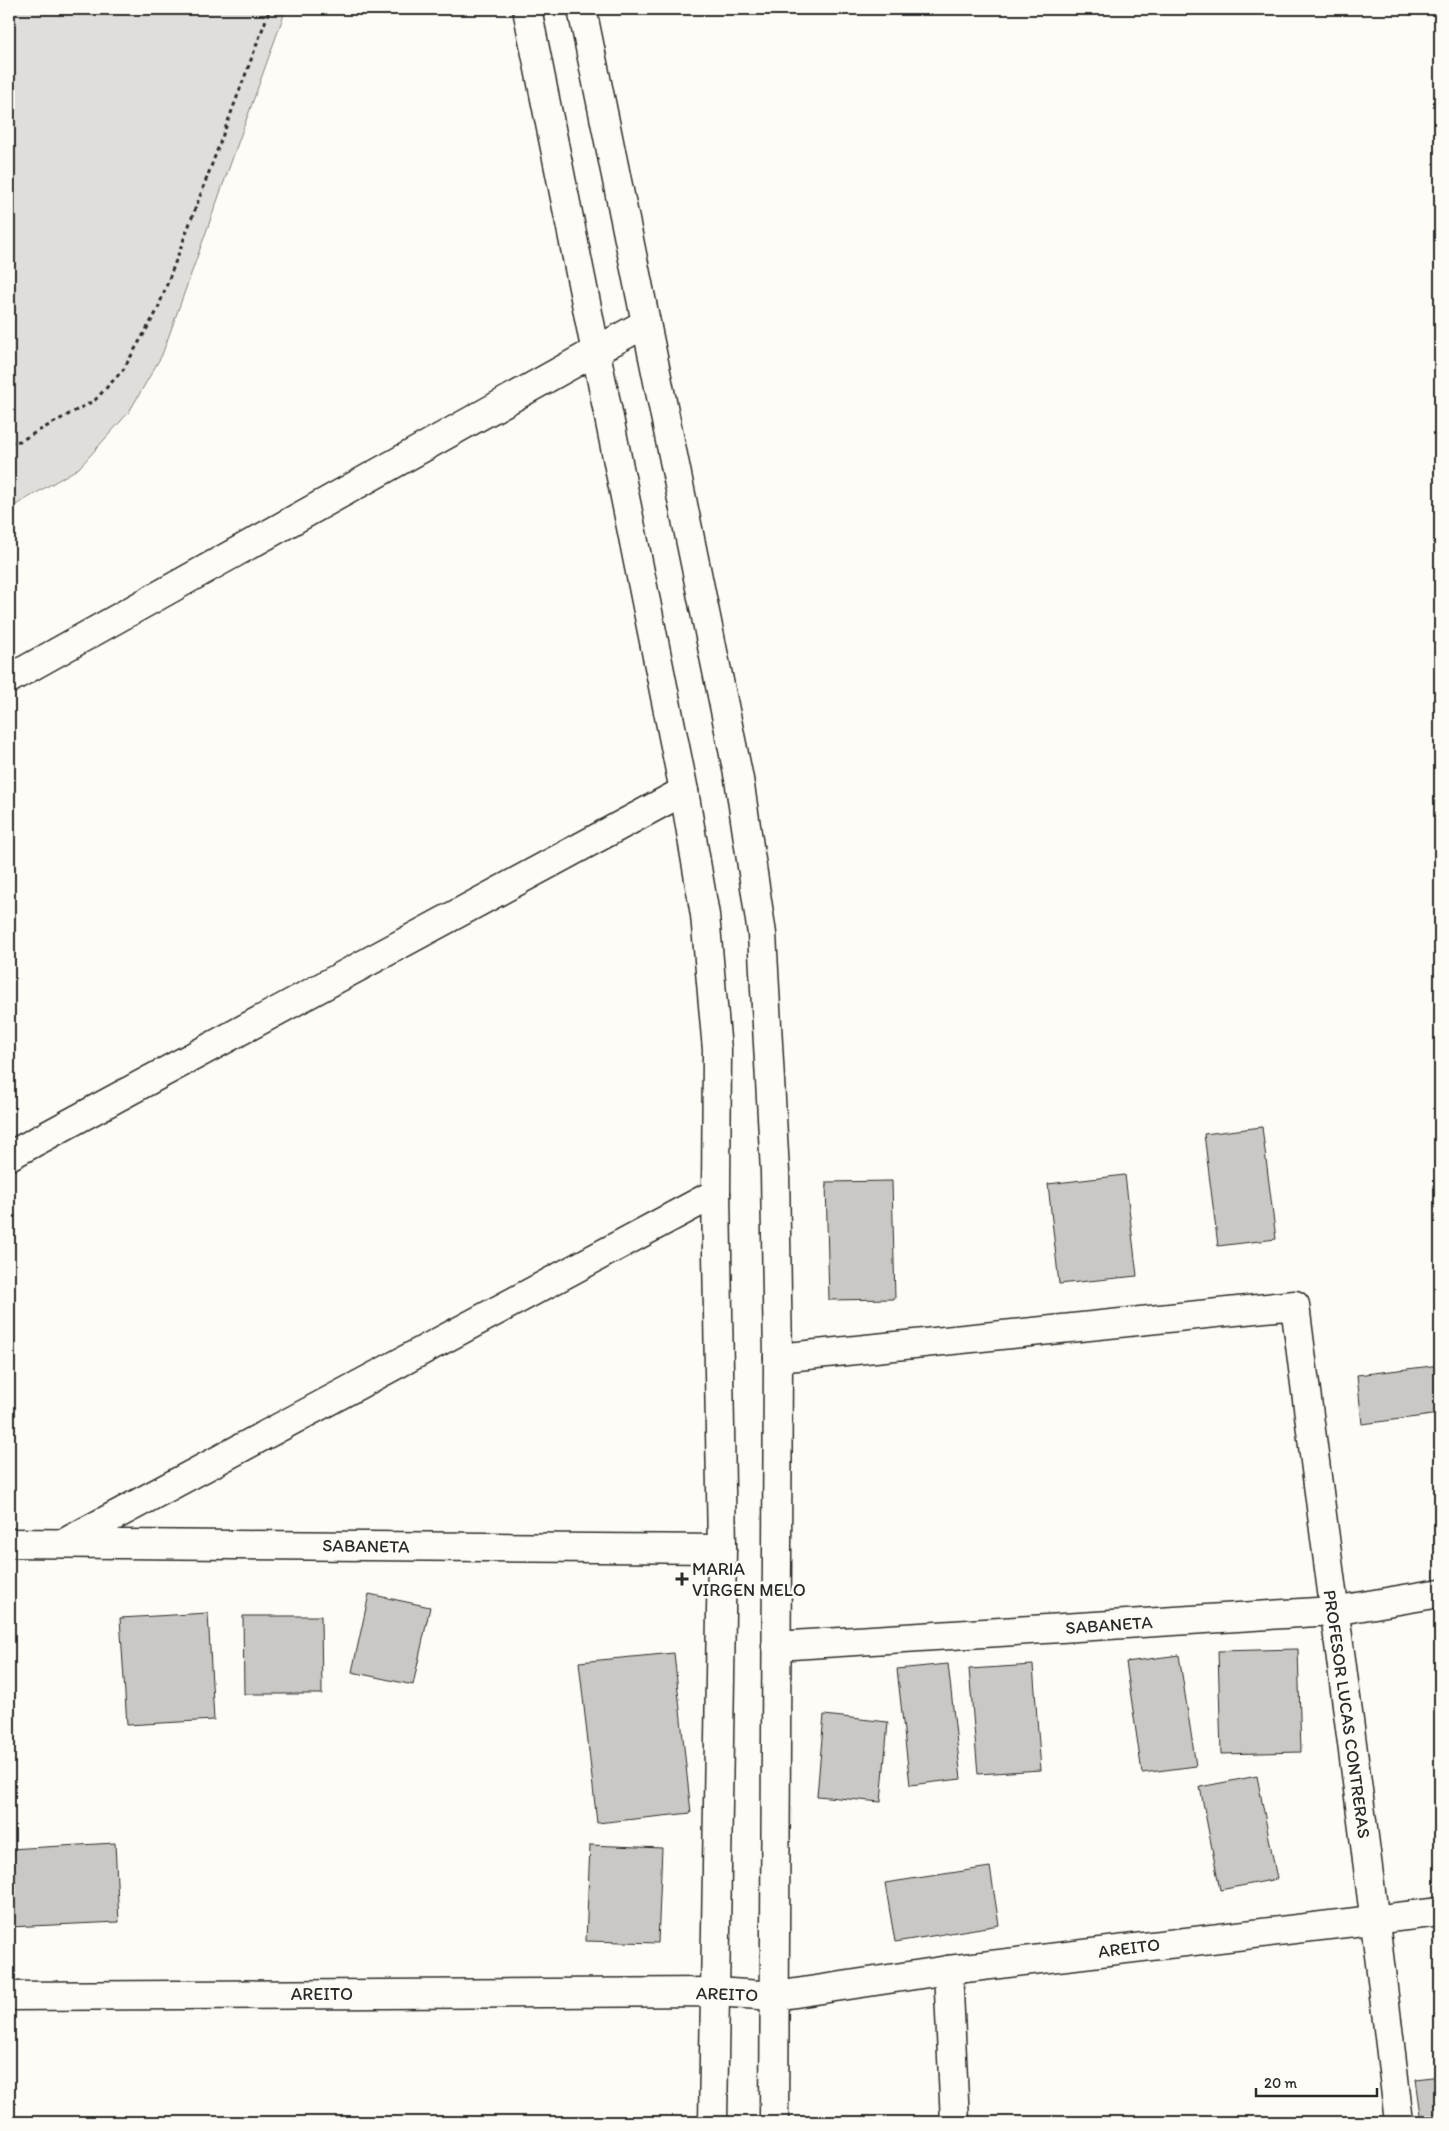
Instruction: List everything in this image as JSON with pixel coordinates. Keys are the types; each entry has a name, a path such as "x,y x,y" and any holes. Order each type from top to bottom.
{"street":[{"path":"527,9 594,352 684,791 705,914 717,1050 716,1193 722,1549 713,2122"},
{"path":"582,9 739,779 762,934 775,1172 778,1358 774,2122"},
{"path":"9,679 646,323"},
{"path":"9,1156 684,791"},
{"path":"64,1543 716,1193"},
{"name":"PROFESOR LUCAS CONTRERAS","path":"778,1358 1295,1305 1333,1611 1376,1919 1399,2122"},
{"name":"SABANETA","path":"9,1543 722,1549"},
{"name":"SABANETA","path":"776,1646 1333,1611 1440,1593"},
{"name":"AREITO","path":"9,1996 715,1992 776,1996 948,1970 1440,1912"},
{"path":"948,1970 955,2122"}],"path":[{"path":"9,442 20,441 95,400 123,370 157,311 270,9"}],"shaded area":[{"path":"9,9 286,9 162,355 129,412 79,468 9,509"}],"building":[{"path":"1262,1127 1276,1239 1218,1246 1204,1134"},
{"path":"1125,1175 1137,1276 1059,1284 1048,1184"},
{"path":"892,1181 895,1299 829,1300 826,1182"},
{"path":"1440,1365 1440,1414 1362,1424 1357,1375"},
{"path":"369,1594 430,1607 413,1685 352,1672"},
{"path":"208,1613 214,1720 127,1725 120,1618"},
{"path":"243,1616 321,1616 322,1694 244,1694"},
{"path":"1298,1649 1301,1752 1221,1754 1218,1651"},
{"path":"674,1653 691,1813 597,1823 579,1662"},
{"path":"1179,1655 1196,1766 1142,1773 1126,1662"},
{"path":"948,1664 961,1779 910,1785 897,1669"},
{"path":"1033,1665 1041,1770 978,1774 969,1669"},
{"path":"824,1715 888,1722 881,1802 817,1796"},
{"path":"1257,1776 1277,1879 1220,1890 1200,1787"},
{"path":"115,1843 119,1922 9,1927 9,1849"},
{"path":"590,1845 662,1848 658,1943 586,1941"},
{"path":"990,1867 999,1925 895,1942 885,1883"},
{"path":"1440,2076 1440,2122 1422,2122 1416,2079"}],"place":[{"name":"MARIA VIRGEN MELO","path":"682,1579"}]}
